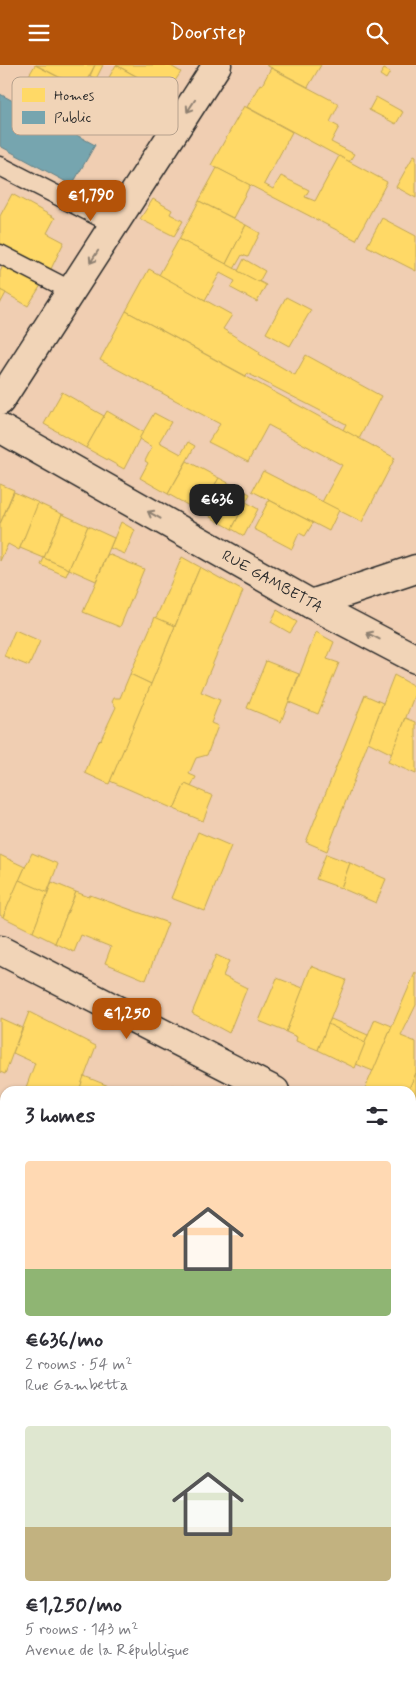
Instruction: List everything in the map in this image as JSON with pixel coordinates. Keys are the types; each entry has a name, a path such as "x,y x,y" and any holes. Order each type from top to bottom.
{"street":[{"path":"178,126 217,65"},
{"path":"0,401 172,135"},
{"name":"RUE GAMBETTA","path":"0,429 312,604 416,659"},
{"path":"312,604 416,569"},
{"path":"0,949 265,1086"}],"lane":[{"path":"0,166 115,225"},
{"path":"0,254 72,291"}],"building: Homes":[{"path":"35,65 58,77 28,77"},
{"path":"36,65 95,65 88,77 59,77"},
{"path":"95,65 103,65 97,77 90,76"},
{"path":"116,65 169,65 181,72 178,77 138,77"},
{"path":"116,65 137,77 109,77"},
{"path":"266,65 321,65 308,87"},
{"path":"271,68 339,104 330,122 339,127 331,142 354,154 349,162 247,107"},
{"path":"384,69 390,72 386,79 380,75"},
{"path":"376,97 403,112 396,124 369,110"},
{"path":"244,106 292,132 264,184 273,189 281,176 309,190 305,197 315,201 339,156 387,182 356,240 211,165"},
{"path":"414,155 416,156 416,198 396,187"},
{"path":"217,168 250,185 233,218 199,201"},
{"path":"12,194 55,218 47,233 64,242 50,271 0,244 0,216"},
{"path":"153,199 172,210 170,214 183,221 174,236 140,219"},
{"path":"199,201 246,225 226,264 179,239"},
{"path":"382,218 416,236 416,271 367,246"},
{"path":"246,225 260,233 248,257 242,255 234,269 226,264"},
{"path":"179,239 266,285 257,302 231,288 235,281 220,273 205,300 159,275"},
{"path":"244,259 265,271 259,282 238,271"},
{"path":"5,261 43,282 28,306 0,290 0,272"},
{"path":"149,269 232,315 223,329 260,352 259,354 295,375 306,355 381,396 359,439 343,430 346,424 247,373 246,376 126,311"},
{"path":"0,290 6,293 0,304"},
{"path":"286,297 311,310 290,346 266,333"},
{"path":"126,311 395,458 362,522 322,502 342,465 268,425 248,462 208,442 220,424 100,360"},
{"path":"62,392 104,416 86,448 44,424"},
{"path":"107,411 143,432 124,469 86,448"},
{"path":"154,413 171,422 159,442 181,454 188,442 195,446 168,494 140,478 148,463 145,461 152,447 139,439"},
{"path":"187,461 219,478 207,498 198,494 191,507 168,494"},
{"path":"263,471 339,510 329,531 252,491"},
{"path":"219,478 250,494 232,529 210,517 217,504 207,498"},
{"path":"0,484 14,490 0,524"},
{"path":"14,492 39,503 19,550 8,544 0,561 0,524"},
{"path":"269,500 313,523 305,536 299,533 292,549 254,529"},
{"path":"246,502 258,509 244,536 232,529"},
{"path":"38,503 62,514 44,558 20,548"},
{"path":"62,514 88,526 69,569 44,558"},
{"path":"121,522 135,530 125,554 110,548"},
{"path":"88,526 114,538 96,581 69,569"},
{"path":"108,554 144,569 120,627 83,612"},
{"path":"182,557 200,567 175,626 156,618"},
{"path":"44,558 69,569 66,576 41,565"},
{"path":"200,567 243,591 201,692 220,700 211,723 218,726 207,755 196,758 189,774 196,777 191,787 185,784 174,809 110,781"},
{"path":"277,610 297,622 290,633 271,622"},
{"path":"155,617 175,626 151,684 130,674"},
{"path":"15,630 40,641 29,666 4,656"},
{"path":"316,632 334,642 327,659 339,663 318,714 289,702"},
{"path":"266,661 299,674 281,722 247,708"},
{"path":"130,674 151,684 109,784 85,773 97,743 101,739 116,707 112,702 114,698 120,698"},
{"path":"394,675 416,687 416,691 392,754 368,742"},
{"path":"365,695 383,703 327,851 306,842"},
{"path":"406,718 416,722 416,774 388,762"},
{"path":"185,784 213,796 203,821 174,809"},
{"path":"198,832 231,846 205,911 171,898"},
{"path":"32,853 58,864 47,893 19,880"},
{"path":"326,854 350,863 341,888 316,879"},
{"path":"0,855 25,867 3,917 0,915"},
{"path":"350,863 386,879 376,903 341,888"},
{"path":"19,880 49,893 33,932 3,917"},
{"path":"52,882 76,892 55,943 33,932"},
{"path":"76,892 89,897 90,895 168,923 146,980 105,963 111,947 81,935 74,952 55,943"},
{"path":"216,955 229,961 223,976 247,988 229,1033 192,1013"},
{"path":"311,966 346,980 318,1050 296,1041 297,1037 286,1032"},
{"path":"416,973 416,1005 401,1036 416,1042 416,1073 410,1086 366,1086"},
{"path":"277,978 303,988 286,1032 259,1021"},
{"path":"29,1012 96,1046 81,1086 26,1086 35,1063 13,1053"},
{"path":"0,1018 22,1028 5,1074 0,1072"},
{"path":"331,1019 368,1035 365,1043 328,1024"},
{"path":"375,1019 392,1026 373,1071 356,1064"},
{"path":"328,1024 365,1043 355,1068 318,1050"},
{"path":"416,1073 416,1086 410,1086"},
{"path":"84,1076 109,1086 81,1086"}],"building: Public":[{"path":"0,94 12,100 12,135 76,135 95,145 72,185 0,146"}]}
